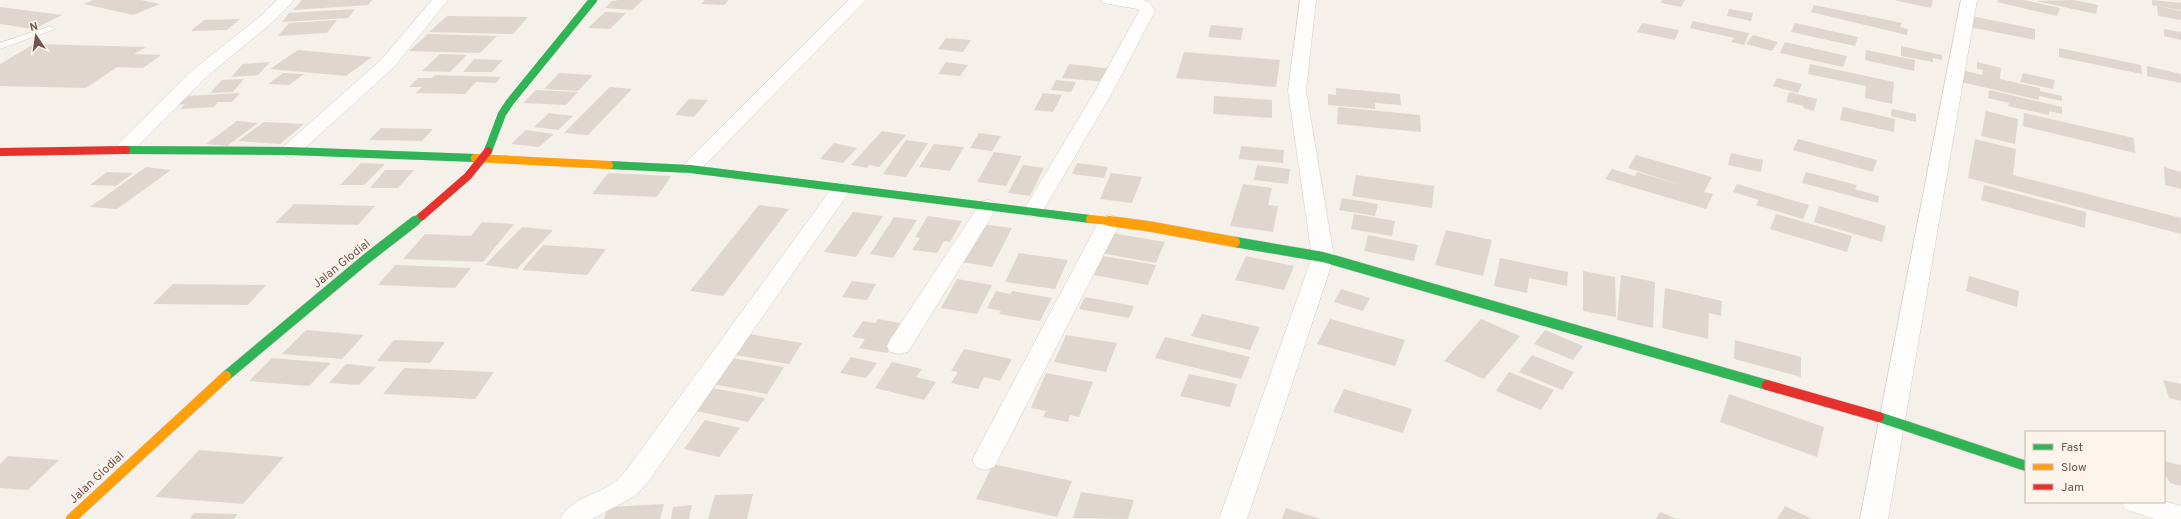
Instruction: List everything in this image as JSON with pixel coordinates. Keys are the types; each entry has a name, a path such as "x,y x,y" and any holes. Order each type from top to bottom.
{"street":[{"path":"123,150 200,73 268,18 286,0"},
{"path":"290,151 387,64 440,0"},
{"name":"Jalan Glodial","path":"71,519 224,377 366,260 424,215 485,158 502,114 510,102 593,0"},
{"path":"690,170 858,0"},
{"path":"1033,211 1103,93 1147,11 1143,5 1109,0"},
{"path":"1233,519 1323,257 1297,91 1308,0"},
{"path":"1874,519 1968,0"},
{"path":"0,152 123,150 290,151 485,158 690,170 1110,221 1323,257 1891,422 2025,466"},
{"path":"574,519 583,511 625,489 638,475 841,189"},
{"path":"899,346 988,206"},
{"path":"985,460 1110,221"},
{"path":"2138,503 2181,517"}],"lane":[{"path":"0,46 51,29"}],"building":[{"path":"93,0 141,0 160,4 133,15 84,4"},
{"path":"302,0 372,0 368,5 293,10"},
{"path":"643,0 632,10 605,8 612,1"},
{"path":"705,0 729,0 724,5 701,4"},
{"path":"1662,0 1685,0 1681,7 1661,3"},
{"path":"1894,0 1933,0 1931,8"},
{"path":"1998,0 2024,0 2060,8 2057,16 1997,2"},
{"path":"2074,0 2098,5 2096,14 2036,1"},
{"path":"2152,0 2181,3 2181,10 2152,5"},
{"path":"1814,5 1902,23 1900,27 1908,29 1907,35 1811,12"},
{"path":"2157,6 2181,11 2181,20 2158,16"},
{"path":"0,7 62,15 34,29 0,24"},
{"path":"355,9 348,18 282,22 289,13"},
{"path":"1729,9 1753,13 1751,21 1727,16"},
{"path":"605,12 626,13 610,29 588,28"},
{"path":"447,16 528,17 513,34 429,32"},
{"path":"1971,16 2035,29 2035,40 1969,27"},
{"path":"240,19 227,30 191,31 204,20"},
{"path":"337,20 327,33 278,36 289,23"},
{"path":"1693,21 1749,33 1744,45 1731,42 1734,38 1690,28"},
{"path":"1642,23 1679,30 1675,40 1637,32"},
{"path":"1795,23 1858,37 1855,46 1791,32"},
{"path":"1211,25 1243,28 1241,40 1208,37"},
{"path":"2164,29 2181,32 2181,40 2164,36"},
{"path":"428,34 497,36 480,53 409,51"},
{"path":"1753,35 1778,42 1772,51 1746,44"},
{"path":"946,38 971,40 963,52 938,49"},
{"path":"1785,42 1847,56 1843,67 1780,53"},
{"path":"34,44 146,47 134,54 161,55 143,68 117,67 86,88 0,86 0,64"},
{"path":"1901,46 1942,55 1942,60 1933,58 1933,62 1901,56"},
{"path":"2059,48 2141,65 2142,74 2059,57"},
{"path":"298,50 372,57 346,76 270,69"},
{"path":"1866,50 1915,60 1914,71 1865,60"},
{"path":"1184,52 1280,60 1276,87 1176,78"},
{"path":"440,54 467,55 450,72 422,71"},
{"path":"474,59 503,60 492,72 463,72"},
{"path":"270,62 258,75 231,77 243,64"},
{"path":"946,62 968,65 960,76 938,74"},
{"path":"1977,62 2001,68 2000,79 2040,88 2040,91 2062,96 2062,101 2039,96 2039,100 1961,82 1962,70 1982,75 1983,70 1977,69"},
{"path":"1069,64 1112,69 1106,82 1062,78"},
{"path":"1810,64 1894,82 1892,104 1865,98 1866,86 1808,74"},
{"path":"2147,66 2181,74 2181,83 2147,76"},
{"path":"283,73 304,74 289,85 268,84"},
{"path":"559,73 593,75 578,91 544,89"},
{"path":"2023,73 2055,80 2053,89 2020,82"},
{"path":"435,75 501,77 496,83 476,82 465,94 416,93 422,87 409,87 418,78 432,78"},
{"path":"1777,78 1802,84 1798,93 1773,86"},
{"path":"244,79 233,92 210,93 222,80"},
{"path":"1056,80 1076,82 1071,92 1051,90"},
{"path":"610,87 632,89 588,135 564,133"},
{"path":"1336,88 1400,94 1401,105 1375,103 1375,109 1328,105 1328,94 1336,95"},
{"path":"536,90 578,92 566,105 523,103"},
{"path":"1989,90 2062,107 2062,114 2049,111 2049,115 2008,106 2009,103 1988,98"},
{"path":"1789,92 1817,99 1814,111 1803,108 1804,106 1786,102"},
{"path":"240,93 232,102 218,102 214,107 180,109 185,104 178,105 186,96"},
{"path":"1043,93 1062,95 1053,112 1034,110"},
{"path":"1214,96 1272,100 1272,118 1213,114"},
{"path":"689,99 708,100 694,117 675,115"},
{"path":"1338,107 1420,115 1421,132 1337,124"},
{"path":"1843,107 1895,119 1894,132 1840,120"},
{"path":"1892,109 1916,114 1916,122 1891,116"},
{"path":"1986,111 2018,119 2015,144 1981,136"},
{"path":"549,113 573,116 558,130 534,127"},
{"path":"2024,113 2134,138 2135,153 2023,126"},
{"path":"237,121 258,123 227,146 206,144"},
{"path":"264,122 304,124 280,144 238,141"},
{"path":"381,128 433,129 422,141 369,140"},
{"path":"526,130 554,134 539,147 511,144"},
{"path":"882,131 906,135 879,167 869,165 867,168 851,165"},
{"path":"979,133 1001,136 992,151 970,148"},
{"path":"1798,139 1877,160 1873,172 1793,150"},
{"path":"1975,139 2016,149 2013,175 2181,218 2181,234 1968,178"},
{"path":"906,140 928,143 906,177 883,174"},
{"path":"834,143 857,148 843,163 820,159"},
{"path":"934,144 964,147 950,171 919,167"},
{"path":"1241,146 1284,150 1283,163 1239,159"},
{"path":"994,152 1022,156 1006,186 977,182"},
{"path":"1731,153 1763,160 1761,172 1728,165"},
{"path":"1636,155 1712,177 1704,192 1713,194 1706,209 1605,179 1612,169 1635,176 1637,172 1687,187 1628,168"},
{"path":"361,163 385,164 364,185 340,185"},
{"path":"1077,163 1108,167 1104,178 1072,174"},
{"path":"1023,165 1044,168 1030,196 1008,193"},
{"path":"1257,165 1290,169 1288,184 1254,180"},
{"path":"146,167 171,170 117,209 90,207"},
{"path":"2164,167 2181,172 2181,189 2165,185"},
{"path":"385,170 414,170 398,188 370,188"},
{"path":"107,172 133,173 116,186 90,185"},
{"path":"1806,172 1857,185 1855,189 1879,196 1878,203 1802,183"},
{"path":"608,173 671,176 657,197 592,194"},
{"path":"1111,173 1142,177 1132,203 1100,199"},
{"path":"1356,175 1434,186 1432,208 1352,196"},
{"path":"1243,184 1272,188 1268,205 1278,206 1273,232 1230,226"},
{"path":"1737,184 1809,205 1803,219 1756,205 1759,200 1733,192"},
{"path":"1984,185 2086,212 2085,228 1981,200"},
{"path":"1342,198 1378,204 1375,216 1339,210"},
{"path":"294,204 375,206 358,225 275,223"},
{"path":"759,205 789,209 723,296 690,291"},
{"path":"1819,206 1886,226 1882,242 1814,222"},
{"path":"853,212 883,216 856,257 824,252"},
{"path":"1354,214 1395,221 1392,236 1351,229"},
{"path":"1776,214 1852,236 1847,252 1770,229"},
{"path":"928,216 962,221 950,242 944,241 937,253 912,250 920,238 915,237"},
{"path":"894,217 917,220 893,258 870,254"},
{"path":"482,222 514,224 483,262 403,259 425,234 471,236"},
{"path":"982,224 1012,228 992,267 961,262"},
{"path":"522,227 553,230 517,269 485,265"},
{"path":"1446,230 1492,240 1483,276 1435,265"},
{"path":"1112,233 1165,242 1156,263 1101,253"},
{"path":"1368,235 1418,245 1414,261 1364,251"},
{"path":"543,245 606,249 587,275 522,270"},
{"path":"1019,253 1068,260 1055,289 1005,282"},
{"path":"1103,256 1156,265 1148,285 1094,275"},
{"path":"1246,256 1294,266 1284,290 1235,280"},
{"path":"1500,258 1568,272 1567,286 1529,278 1527,293 1494,286"},
{"path":"395,265 471,268 455,288 378,285"},
{"path":"1583,271 1615,277 1616,317 1583,311"},
{"path":"1621,275 1655,282 1653,328 1617,320"},
{"path":"1969,276 2019,291 2017,307 1966,291"},
{"path":"957,279 992,285 977,314 941,308"},
{"path":"852,281 876,284 867,300 842,297"},
{"path":"173,284 266,285 248,305 153,304"},
{"path":"1665,288 1722,301 1721,316 1709,313 1708,339 1662,328"},
{"path":"1341,289 1370,298 1363,311 1334,302"},
{"path":"996,291 1010,294 1012,291 1052,298 1040,321 999,314 1001,311 987,308"},
{"path":"1085,297 1134,306 1129,318 1079,309"},
{"path":"1202,314 1260,327 1250,350 1191,336"},
{"path":"878,319 905,324 887,353 859,348 865,339 852,337 863,321 875,323"},
{"path":"1330,319 1405,340 1395,366 1317,344"},
{"path":"1481,319 1520,336 1484,379 1444,361"},
{"path":"306,330 364,335 342,359 282,354"},
{"path":"1545,330 1583,346 1573,360 1534,344"},
{"path":"749,334 802,343 789,364 735,355"},
{"path":"1066,335 1117,343 1106,372 1054,362"},
{"path":"1165,337 1250,357 1241,379 1155,358"},
{"path":"394,340 445,342 430,363 377,361"},
{"path":"1735,340 1801,357 1801,377 1734,359"},
{"path":"964,349 1012,359 1000,381 984,377 978,389 951,383 958,372 951,371"},
{"path":"1532,355 1574,372 1562,390 1519,372"},
{"path":"851,357 877,363 866,378 840,373"},
{"path":"272,358 331,363 309,386 249,381"},
{"path":"732,358 784,367 767,394 712,384"},
{"path":"892,362 922,369 916,377 936,382 924,400 875,388"},
{"path":"346,364 376,367 359,385 329,383"},
{"path":"404,368 494,372 475,399 383,394"},
{"path":"1509,372 1554,390 1541,410 1496,391"},
{"path":"1046,373 1093,382 1079,417 1070,415 1068,422 1043,417 1046,411 1031,408"},
{"path":"1189,374 1237,384 1230,407 1180,396"},
{"path":"2163,380 2181,384 2181,401 2169,398"},
{"path":"713,388 765,398 748,422 696,411"},
{"path":"1344,389 1412,409 1403,433 1333,412"},
{"path":"1729,394 1824,427 1817,457 1720,422"},
{"path":"705,420 740,428 719,457 684,449"},
{"path":"199,450 284,457 243,504 155,497"},
{"path":"8,456 59,460 28,490 0,488 0,464"},
{"path":"2165,461 2181,465 2181,486 2170,483 2165,475"},
{"path":"993,464 1072,481 1057,517 976,499"},
{"path":"1081,492 1134,500 1128,519 1073,518"},
{"path":"753,494 747,519 708,519 715,495"},
{"path":"664,504 660,519 604,519 608,507"},
{"path":"692,505 689,519 671,519 673,507"},
{"path":"1785,506 1812,519 1777,519"},
{"path":"1286,508 1320,519 1282,519"},
{"path":"1660,512 1677,519 1656,519"},
{"path":"194,513 238,514 234,519 190,519"}],"traffic: fast":[{"path":"488,151 502,114 510,102 593,0"},
{"path":"126,150 290,151 475,158"},
{"path":"609,165 690,169 1090,219"},
{"path":"226,376 366,259 422,216"},
{"path":"1235,242 1323,257 1767,385"},
{"path":"1879,417 2025,466"}],"traffic: slow":[{"path":"475,158 609,165"},
{"path":"1090,219 1147,226 1235,242"},
{"path":"71,519 226,376"}],"traffic: jam":[{"path":"0,152 126,150"},
{"path":"422,216 449,195 477,167 484,159 488,151"},
{"path":"1767,385 1879,417"}]}
